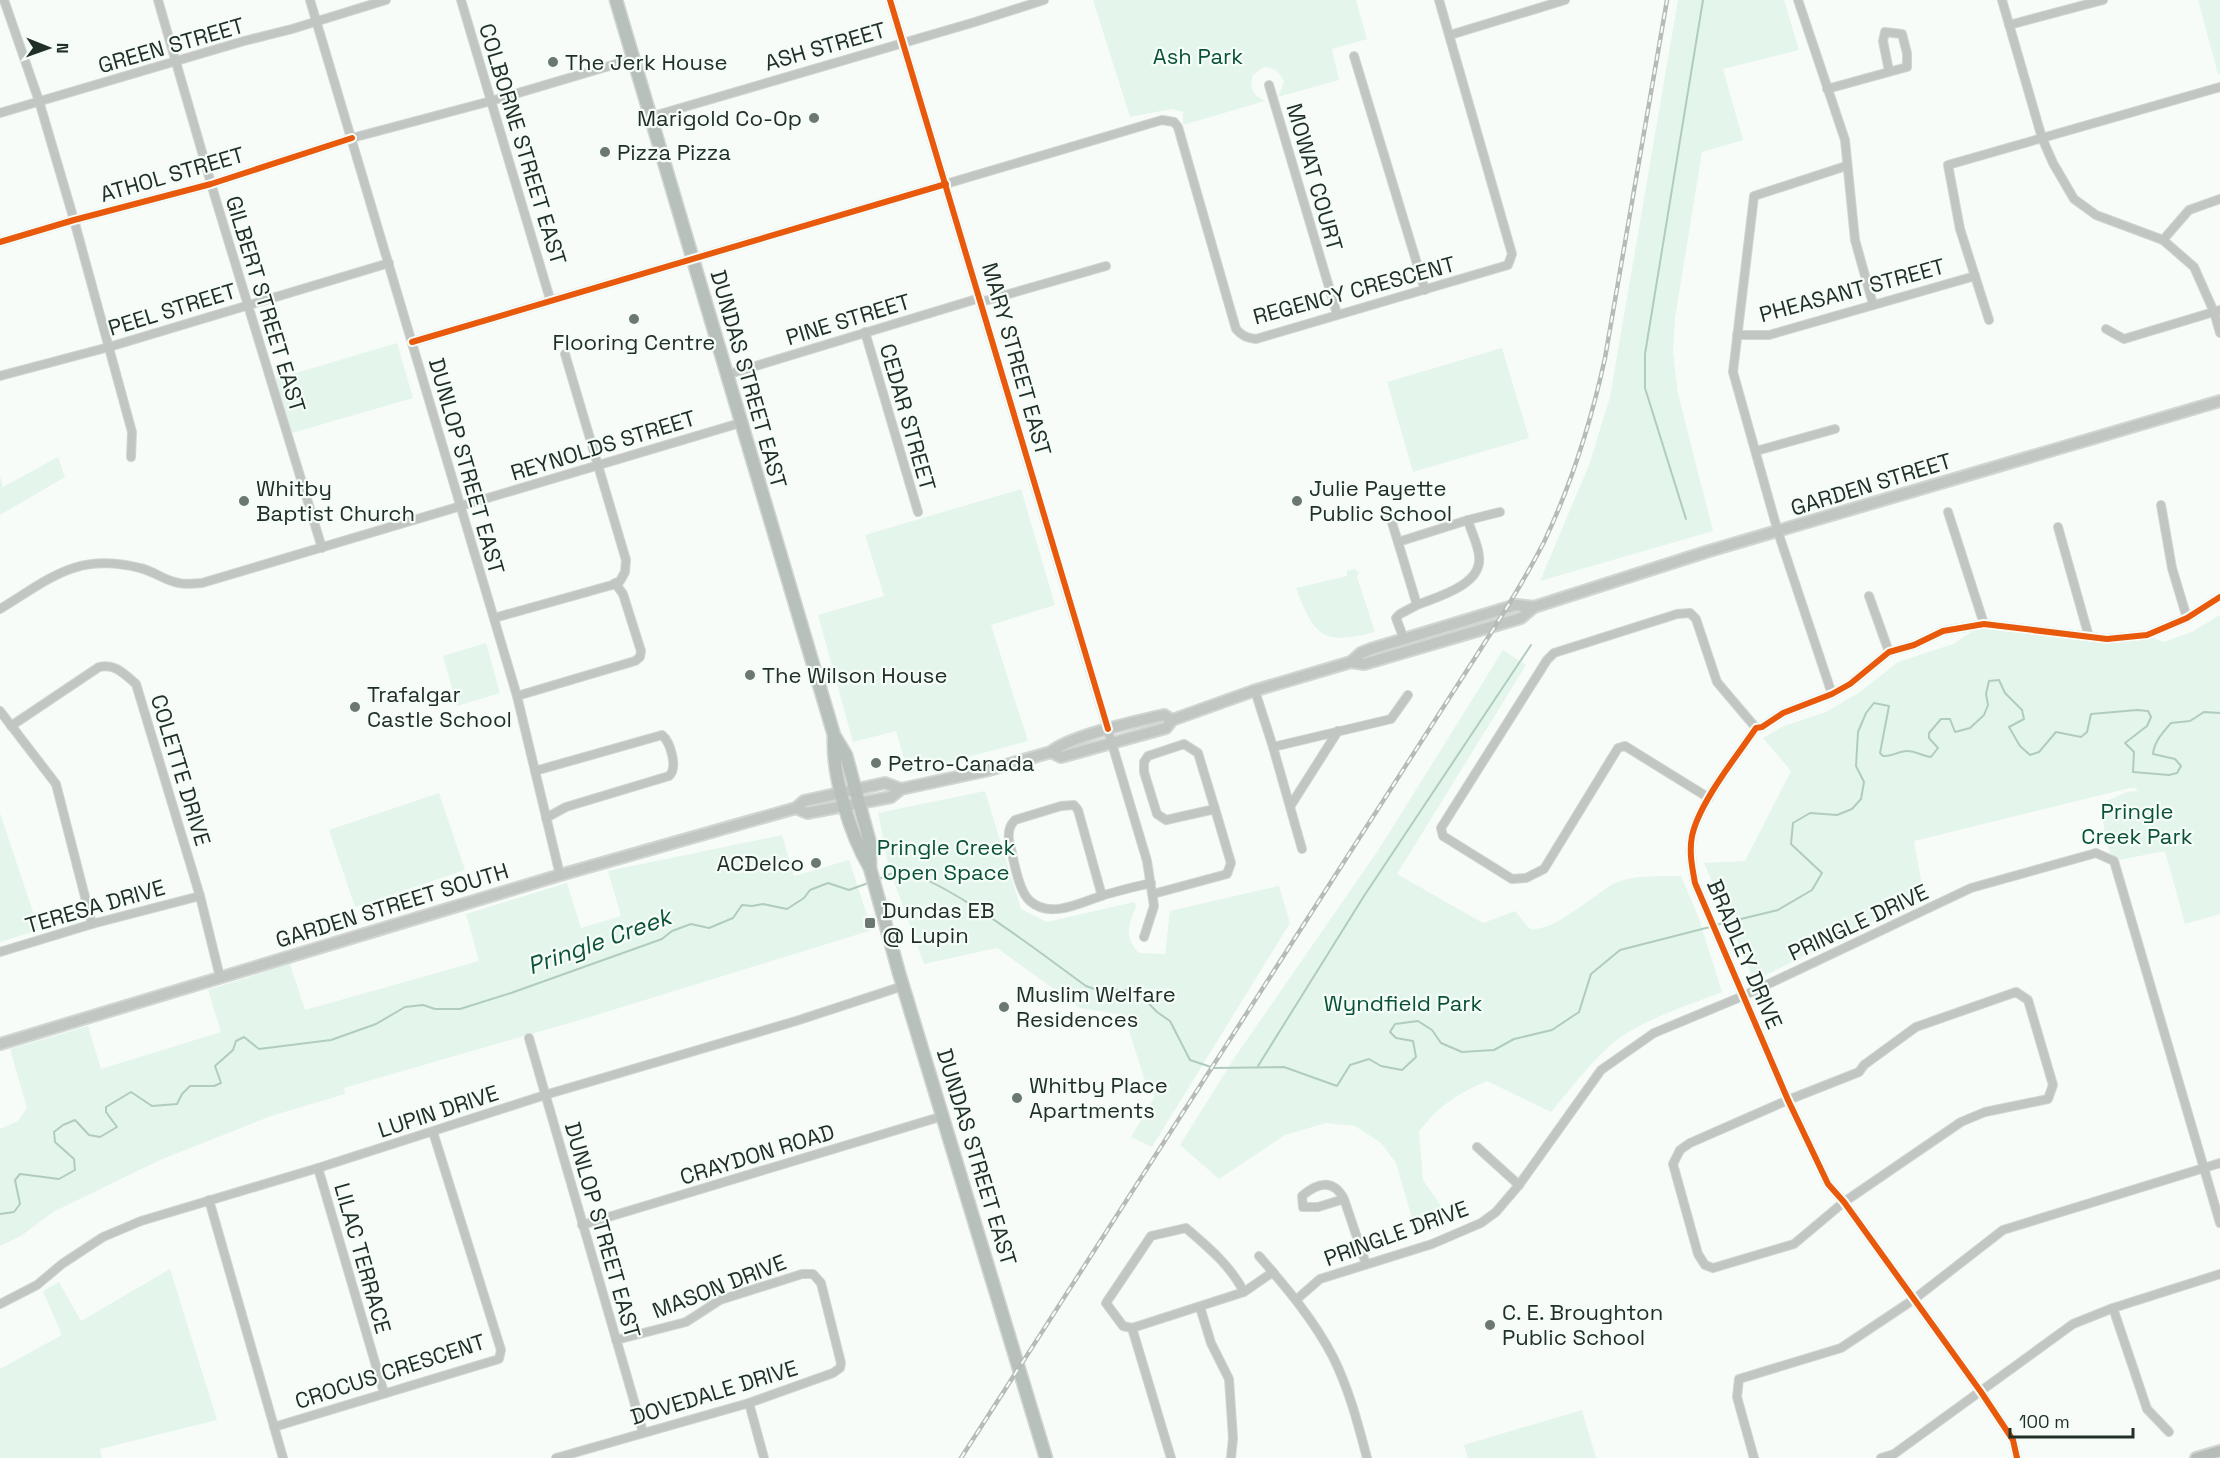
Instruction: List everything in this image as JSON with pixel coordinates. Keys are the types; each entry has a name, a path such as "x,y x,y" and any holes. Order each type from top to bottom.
{"main road":[{"name":"DUNDAS STREET EAST","path":"616,0 834,735 846,754 870,843 871,870 903,986 1046,1458"},
{"name":"DUNDAS STREET EAST","path":"834,735 833,758 845,805 857,846 871,870"},
{"path":"2196,1458 2220,1451"}],"street":[{"path":"4,0 39,101 74,220 132,432 130,457"},
{"name":"GILBERT STREET EAST","path":"158,0 211,184 322,548"},
{"name":"DUNLOP STREET EAST","path":"310,0 517,696 560,875"},
{"name":"GREEN STREET","path":"0,113 386,0"},
{"name":"COLBORNE STREET EAST","path":"461,0 550,299"},
{"name":"MARY STREET EAST","path":"890,0 1147,861 1154,906 1144,937"},
{"name":"ASH STREET","path":"650,117 1044,0"},
{"path":"1439,0 1450,35 1565,0"},
{"path":"1798,0 1845,140 1855,240 1873,304"},
{"path":"2002,0 2042,138 2052,163 2074,199 2096,215 2163,240 2194,267 2217,311 2220,333"},
{"path":"2009,25 2103,0"},
{"path":"1827,89 1907,67 1907,53 1902,34 1885,32 1883,41 1889,71"},
{"name":"REGENCY CRESCENT","path":"946,184 1162,120 1174,122 1181,138 1236,328 1241,334 1256,339 1425,290 1508,265 1512,254 1450,35"},
{"path":"1354,56 1425,290"},
{"name":"ATHOL STREET","path":"0,242 211,184 352,138 491,101 633,59"},
{"name":"MOWAT COURT","path":"1269,84 1336,314"},
{"path":"1989,320 1960,229 1948,165 2220,87"},
{"path":"1832,694 1778,532 1733,372 1754,196 1846,166"},
{"path":"412,342 550,299 946,184"},
{"path":"2163,240 2189,210 2220,199"},
{"name":"PEEL STREET","path":"0,376 109,347 389,263"},
{"name":"PINE STREET","path":"726,375 865,332 1106,266"},
{"name":"PHEASANT STREET","path":"1737,335 1769,335 1975,276"},
{"path":"2106,329 2124,339 2217,311"},
{"name":"CEDAR STREET","path":"865,332 918,512"},
{"path":"494,618 615,583 620,581 625,572 626,560 565,354"},
{"name":"GARDEN STREET","path":"1351,662 1364,664 1521,618 1534,607 1709,551 2220,400"},
{"name":"REYNOLDS STREET","path":"0,609 73,567 101,561 119,562 149,570 178,583 202,583 740,423"},
{"path":"1756,451 1835,429"},
{"path":"2161,505 2172,568 2187,618"},
{"path":"1388,510 1417,605"},
{"path":"1398,542 1500,512"},
{"path":"1948,512 1984,624"},
{"path":"1392,656 1402,647 1404,639 1396,618 1417,605 1462,586 1478,567 1479,557 1468,520"},
{"path":"2058,527 2089,637"},
{"path":"517,696 635,661 640,657 641,651 622,594 615,583"},
{"path":"1869,596 1889,652"},
{"name":"BRADLEY DRIVE","path":"2017,1458 2013,1440 1981,1392 1844,1202 1828,1184 1788,1100 1695,883 1691,855 1696,824 1709,798 1756,728 1850,684 1889,652 1914,645 1943,631 1984,624 2107,639 2147,635 2187,618 2220,597"},
{"name":"GARDEN STREET","path":"1052,752 1061,757 1166,729 1172,720 1351,662 1361,653 1516,605 1534,607"},
{"path":"1709,798 1625,746 1618,748 1544,869 1526,878 1512,879 1443,836 1441,828 1547,660 1554,653 1655,621 1690,613 1695,619 1717,682 1756,728"},
{"name":"COLETTE DRIVE","path":"10,726 99,667 107,665 118,669 136,684 200,896 220,977"},
{"path":"1256,691 1302,849"},
{"path":"1272,747 1391,720 1408,695"},
{"path":"0,711 56,784 92,924"},
{"name":"GARDEN STREET","path":"845,805 891,797 901,789 989,770 1052,752 1058,746 1108,729 1164,715 1172,720"},
{"path":"1291,805 1338,731"},
{"path":"535,771 662,735 666,738 674,766 674,772 669,776 566,807 546,818"},
{"path":"1153,894 1227,874 1231,863 1215,809 1198,753 1184,744 1148,756 1144,762 1144,772 1160,818 1172,820 1215,809"},
{"name":"GARDEN STREET","path":"842,792 885,783 901,789"},
{"name":"GARDEN STREET SOUTH","path":"0,1044 560,875 796,808 804,801 842,792"},
{"name":"GARDEN STREET SOUTH","path":"796,808 807,813 845,805"},
{"path":"1102,896 1078,810 1074,805 1061,806 1015,820 1012,823 1008,833 1009,840 1023,891 1029,901 1039,907 1067,908 1151,883"},
{"name":"PRINGLE DRIVE","path":"1297,1299 1320,1279 1432,1244 1467,1230 1496,1212 1519,1185 1601,1070 1654,1033 1743,996 1971,888 2096,853 2114,861 2220,1223"},
{"name":"TERESA DRIVE","path":"0,952 92,924 200,896"},
{"name":"LUPIN DRIVE","path":"0,1304 37,1285 62,1264 103,1237 141,1221 318,1168 545,1095 796,1021 903,986"},
{"path":"2016,992 2028,1000 2053,1085 2048,1099 1985,1112 1961,1122 1844,1202 1794,1244 1713,1268 1705,1265 1698,1254 1673,1164 1680,1150 1690,1143 1788,1100 1859,1072 1864,1065 1916,1027 2016,992"},
{"name":"DUNLOP STREET EAST","path":"529,1038 643,1432"},
{"name":"CRAYDON ROAD","path":"582,1225 943,1116"},
{"name":"CROCUS CRESCENT","path":"274,1427 499,1359 501,1350 433,1132"},
{"path":"1478,1147 1519,1185"},
{"path":"1754,1458 1737,1396 1739,1379 1841,1348 1913,1300 2003,1230 2220,1163"},
{"name":"LILAC TERRACE","path":"318,1168 384,1394"},
{"path":"1344,1199 1318,1207 1303,1208 1302,1196 1311,1188 1320,1185 1332,1185 1340,1191 1344,1199 1366,1264"},
{"path":"209,1200 283,1458"},
{"path":"1244,1292 1237,1278 1220,1257 1186,1228 1151,1236 1106,1303 1123,1326 1132,1328 1244,1292 1273,1272"},
{"path":"1259,1256 1297,1299 1332,1356 1350,1397 1367,1458"},
{"name":"MASON DRIVE","path":"616,1340 686,1322 720,1300 809,1273 817,1276 821,1283 833,1327"},
{"path":"1881,1458 1894,1454 2073,1324 2113,1308 2220,1274"},
{"path":"1200,1307 1211,1343 1229,1379 1233,1438 1231,1458"},
{"path":"2113,1308 2147,1409 2169,1432"},
{"name":"DOVEDALE DRIVE","path":"556,1458 749,1403 837,1371 840,1368 841,1359 833,1327"},
{"path":"1132,1328 1171,1458"},
{"path":"749,1403 764,1458"}],"green space":[{"name":"Ash Park","path":"1093,0 1356,0 1367,39 1332,49 1339,80 1278,97 1284,82 1279,73 1264,67 1253,75 1252,87 1255,94 1265,101 1183,125 1183,112 1172,109 1130,117"},
{"path":"1678,0 1784,0 1799,50 1723,69 1743,140 1702,152 1675,318 1673,352 1678,394 1713,531 1540,581 1589,465 1610,397"},
{"path":"2198,0 2220,0 2220,74 2218,74"},
{"path":"397,343 413,398 292,433 276,379"},
{"path":"1502,348 1529,438 1413,472 1387,382"},
{"path":"58,457 65,477 0,515 0,476 3,487"},
{"path":"1021,489 1055,605 991,625 1028,741 908,773 896,731 853,742 818,615 884,596 865,535"},
{"path":"1354,569 1359,572 1357,577 1375,632 1343,638 1323,634 1309,618 1296,588 1347,576 1347,571"},
{"name":"Pringle Creek Park","path":"2220,615 2220,914 2185,924 2165,851 2114,861 2107,845 2100,804 2127,792 2138,791 2130,788 1914,841 1924,896 1754,981 1704,863 1745,861 1791,771 1763,738 1784,726 1826,712 1860,692 1898,662 1953,644 1984,624 2088,638 2146,635 2164,642 2192,632"},
{"path":"486,643 500,693 457,706 443,656"},
{"name":"Wyndfield Park","path":"1503,650 1526,665 1397,874 1483,923 1515,911 1530,929 1551,925 1563,919 1606,888 1622,880 1647,876 1681,876 1698,916 1722,992 1666,1014 1624,1035 1596,1059 1551,1112 1487,1081 1457,1096 1441,1108 1419,1132 1423,1180 1451,1220 1416,1232 1396,1163 1381,1143 1355,1126 1326,1123 1285,1135 1219,1179 1180,1145 1235,1057 1381,846"},
{"name":"Pringle Creek Open Space","path":"985,791 1021,909 1047,922 1134,902 1136,906 1129,936 1139,953 1165,954 1170,911 1279,886 1290,923 1152,1147 1131,1137 1155,1096 1144,1078 1124,1015 1080,1008 997,948 924,964 889,868 878,813"},
{"path":"439,793 465,870 355,907 329,830"},
{"path":"0,813 39,930 0,942"},
{"path":"782,835 794,876 849,860 872,930 590,1017 344,1088 345,1094 271,1116 160,1160 53,1212 21,1236 0,1246 0,1129 18,1121 27,1108 10,1049 88,1026 101,1069 221,1032 208,990 290,964 305,1010 479,961 466,914 567,883 581,928 621,916 608,871"},
{"path":"170,1269 217,1420 100,1449 102,1458 0,1458 0,1369 62,1335 43,1291 59,1282 81,1321"},
{"path":"1582,1410 1596,1458 1468,1458 1464,1445"}],"waterway":[{"path":"1686,519 1645,388 1645,354 1703,0"},
{"path":"1258,1066 1364,896 1531,645"},
{"name":"Pringle Creek","path":"1716,925 1778,910 1812,890 1822,873 1791,844 1793,823 1810,813 1837,815 1852,809 1861,799 1864,782 1856,766 1858,732 1866,713 1874,703 1889,706 1880,753 1883,756 1907,751 1931,757 1938,748 1929,738 1929,733 1941,719 1950,719 1955,732 1970,728 1984,715 1988,705 1986,694 1989,681 1999,680 2005,693 2022,710 2024,719 2009,727 2020,746 2030,755 2039,752 2056,732 2081,737 2087,732 2091,714 2148,711 2151,717 2147,726 2125,743 2134,752 2133,772 2169,775 2177,773 2181,766 2175,759 2153,754 2157,741 2165,730 2171,723 2190,721 2204,712 2220,713"},
{"name":"Pringle Creek","path":"879,879 896,872 913,875 937,885 992,918 1086,986 1097,990 1136,990 1157,1012 1170,1021 1190,1060 1214,1068 1284,1067 1337,1086 1350,1065 1369,1059 1381,1066 1402,1070 1416,1057 1413,1041 1396,1038 1390,1032 1395,1024 1418,1021 1432,1030 1441,1043 1462,1052 1494,1050 1514,1039 1552,1030 1579,1012 1591,974 1620,950 1710,927"},
{"name":"Pringle Creek","path":"0,1214 14,1212 20,1204 15,1180 20,1174 59,1179 75,1170 74,1159 55,1142 54,1132 63,1125 75,1120 89,1135 100,1137 117,1127 106,1112 106,1107 131,1092 152,1106 177,1104 182,1094 190,1086 214,1086 221,1083 215,1066 233,1050 236,1041 244,1037 259,1049 331,1040 376,1024 405,1007 423,1005 435,1009 460,1009 662,939 672,931 691,924 709,928 733,918 742,905 763,904 787,909 804,898 810,890 828,883 849,890 871,882"}],"railway":[{"path":"961,1458 1482,646 1544,542 1580,452 1605,358 1667,0"}],"cycle path":[{"path":"890,0 1108,729"},
{"path":"0,242 211,184 352,138"},
{"path":"412,342 946,184"},
{"path":"2017,1458 2013,1440 1981,1392 1844,1202 1828,1184 1788,1100 1695,883 1691,854 1692,836 1710,795 1756,728 1762,727 1783,713 1832,694 1850,684 1889,652 1914,645 1943,631 1984,624 2107,639 2147,635 2187,618 2220,597"}],"place":[{"name":"The Jerk House","path":"553,62"},
{"name":"Marigold Co-Op","path":"814,118"},
{"name":"Pizza Pizza","path":"605,152"},
{"name":"Flooring Centre","path":"634,319"},
{"name":"Whitby Baptist Church","path":"244,501"},
{"name":"Julie Payette Public School","path":"1297,501"},
{"name":"The Wilson House","path":"750,675"},
{"name":"Trafalgar Castle School","path":"355,707"},
{"name":"Petro-Canada","path":"876,763"},
{"name":"ACDelco","path":"816,863"},
{"name":"Dundas EB @ Lupin","path":"870,923"},
{"name":"Muslim Welfare Residences","path":"1004,1007"},
{"name":"Whitby Place Apartments","path":"1017,1098"},
{"name":"C. E. Broughton Public School","path":"1490,1325"}]}
